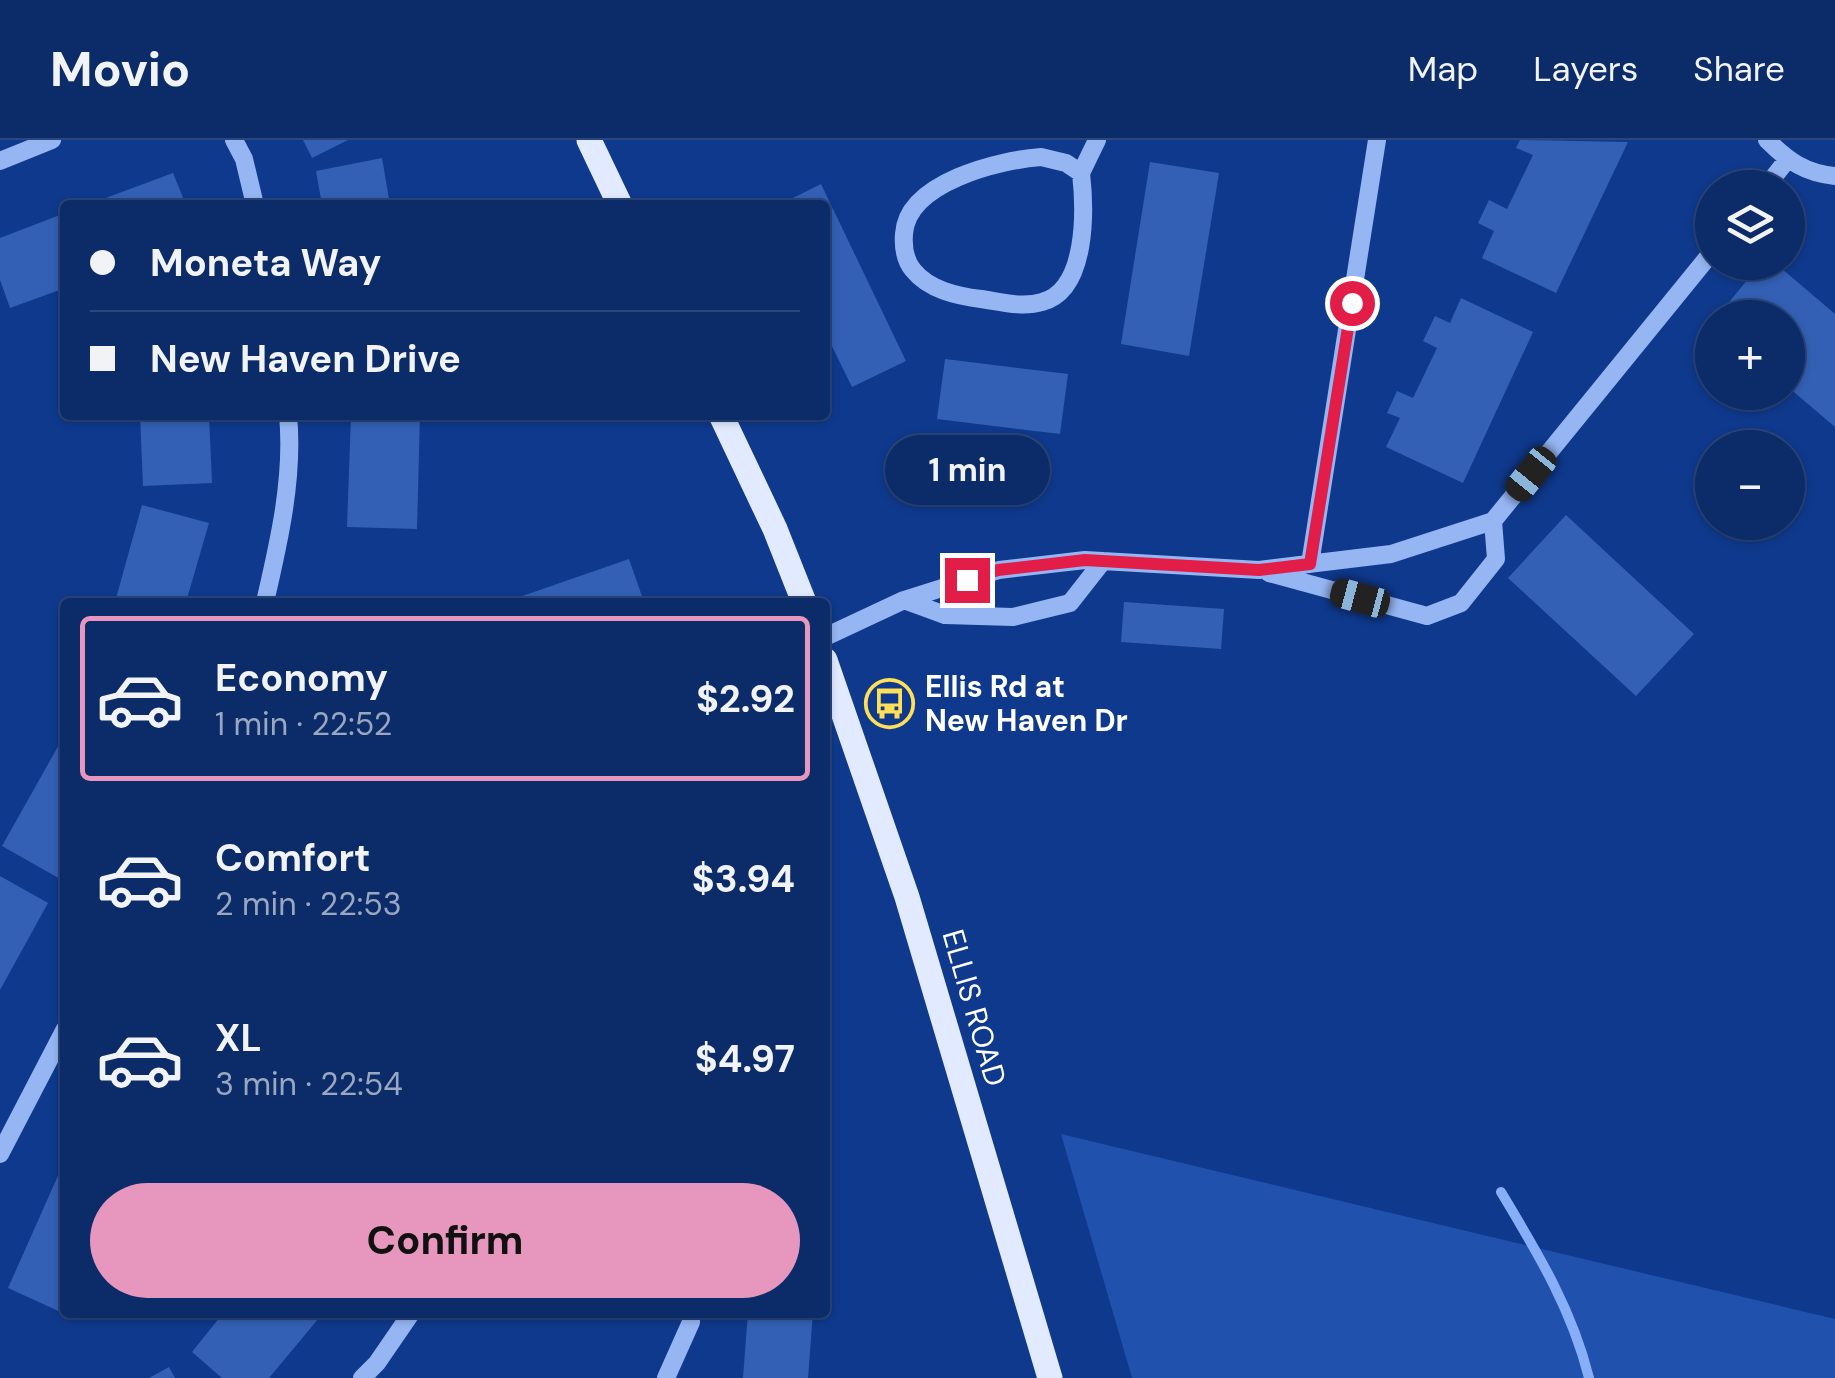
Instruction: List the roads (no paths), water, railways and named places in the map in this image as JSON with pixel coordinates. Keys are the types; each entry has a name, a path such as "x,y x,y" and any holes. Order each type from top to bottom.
{"main road":[{"path":"590,140 618,200"},
{"path":"722,420 775,529 802,598"},
{"name":"ELLIS ROAD","path":"830,674 907,897 1050,1378"}],"street":[{"path":"0,161 52,140"},
{"path":"234,140 255,200"},
{"path":"1081,172 1041,156 1014,159 976,170 936,189 916,205 904,225 903,250 912,269 933,286 962,297 1025,304 1046,302 1066,283 1079,256 1085,213 1081,172 1097,140"},
{"path":"1310,564 1377,140"},
{"path":"1767,140 1787,160 1814,174 1835,176"},
{"path":"1779,170 1787,160"},
{"path":"830,634 904,600 998,570 1085,560 1259,570 1391,554 1494,521 1695,273"},
{"path":"267,598 280,538 289,420"},
{"path":"1259,570 1428,616 1461,603 1496,559 1494,521"},
{"path":"904,600 945,615 1013,617 1070,602 1103,561"},
{"path":"0,1154 60,1039"},
{"path":"362,1378 408,1318"},
{"path":"666,1378 691,1318"}],"waterway":[{"path":"1501,1192 1563,1305 1589,1378"}],"place":[{"name":"Ellis Rd at New Haven Dr","path":"890,704"}]}
